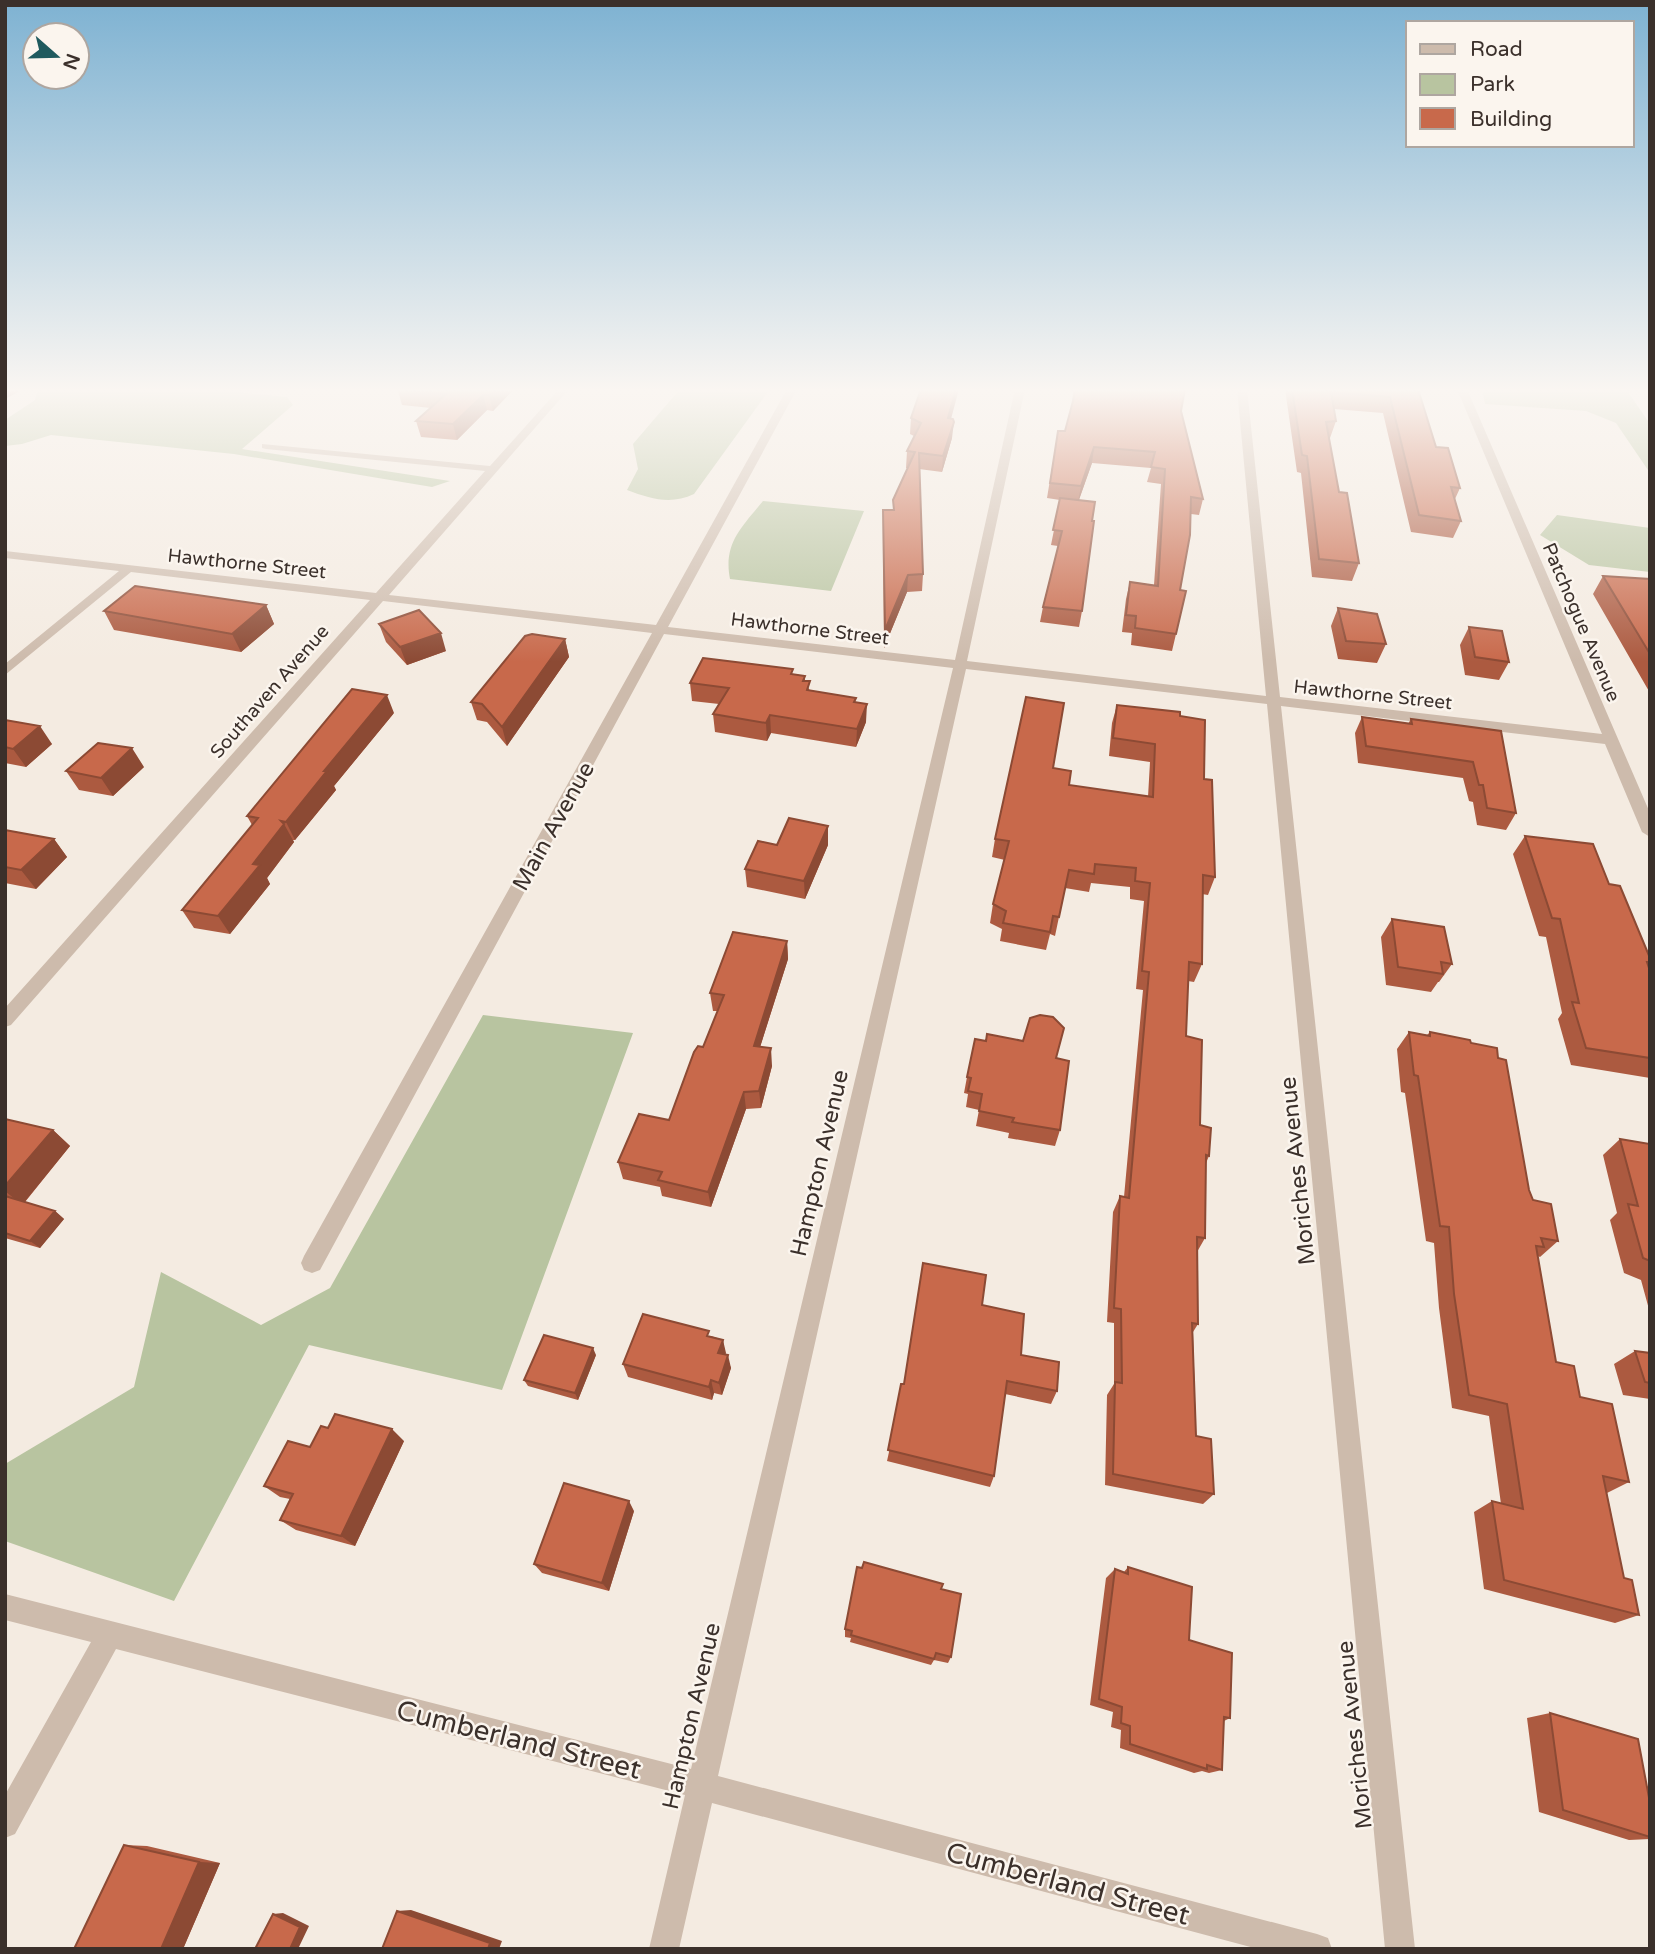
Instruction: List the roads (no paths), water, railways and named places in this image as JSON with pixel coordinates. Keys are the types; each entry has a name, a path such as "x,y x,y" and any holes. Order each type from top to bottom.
{"street":[{"name":"Southaven Avenue","path":"5,1020 483,480"},
{"name":"Main Avenue","path":"312,1263 742,480"},
{"name":"Hampton Avenue","path":"664,1949 1000,480"},
{"name":"Moriches Avenue","path":"1251,480 1400,1949"},
{"name":"Patchogue Avenue","path":"1501,480 1650,832"},
{"name":"Hawthorne Street","path":"5,554 1611,740"},
{"path":"5,671 128,569"},
{"name":"Cumberland Street","path":"5,1607 700,1785 1317,1949"},
{"path":"5,1824 110,1634"}]}
